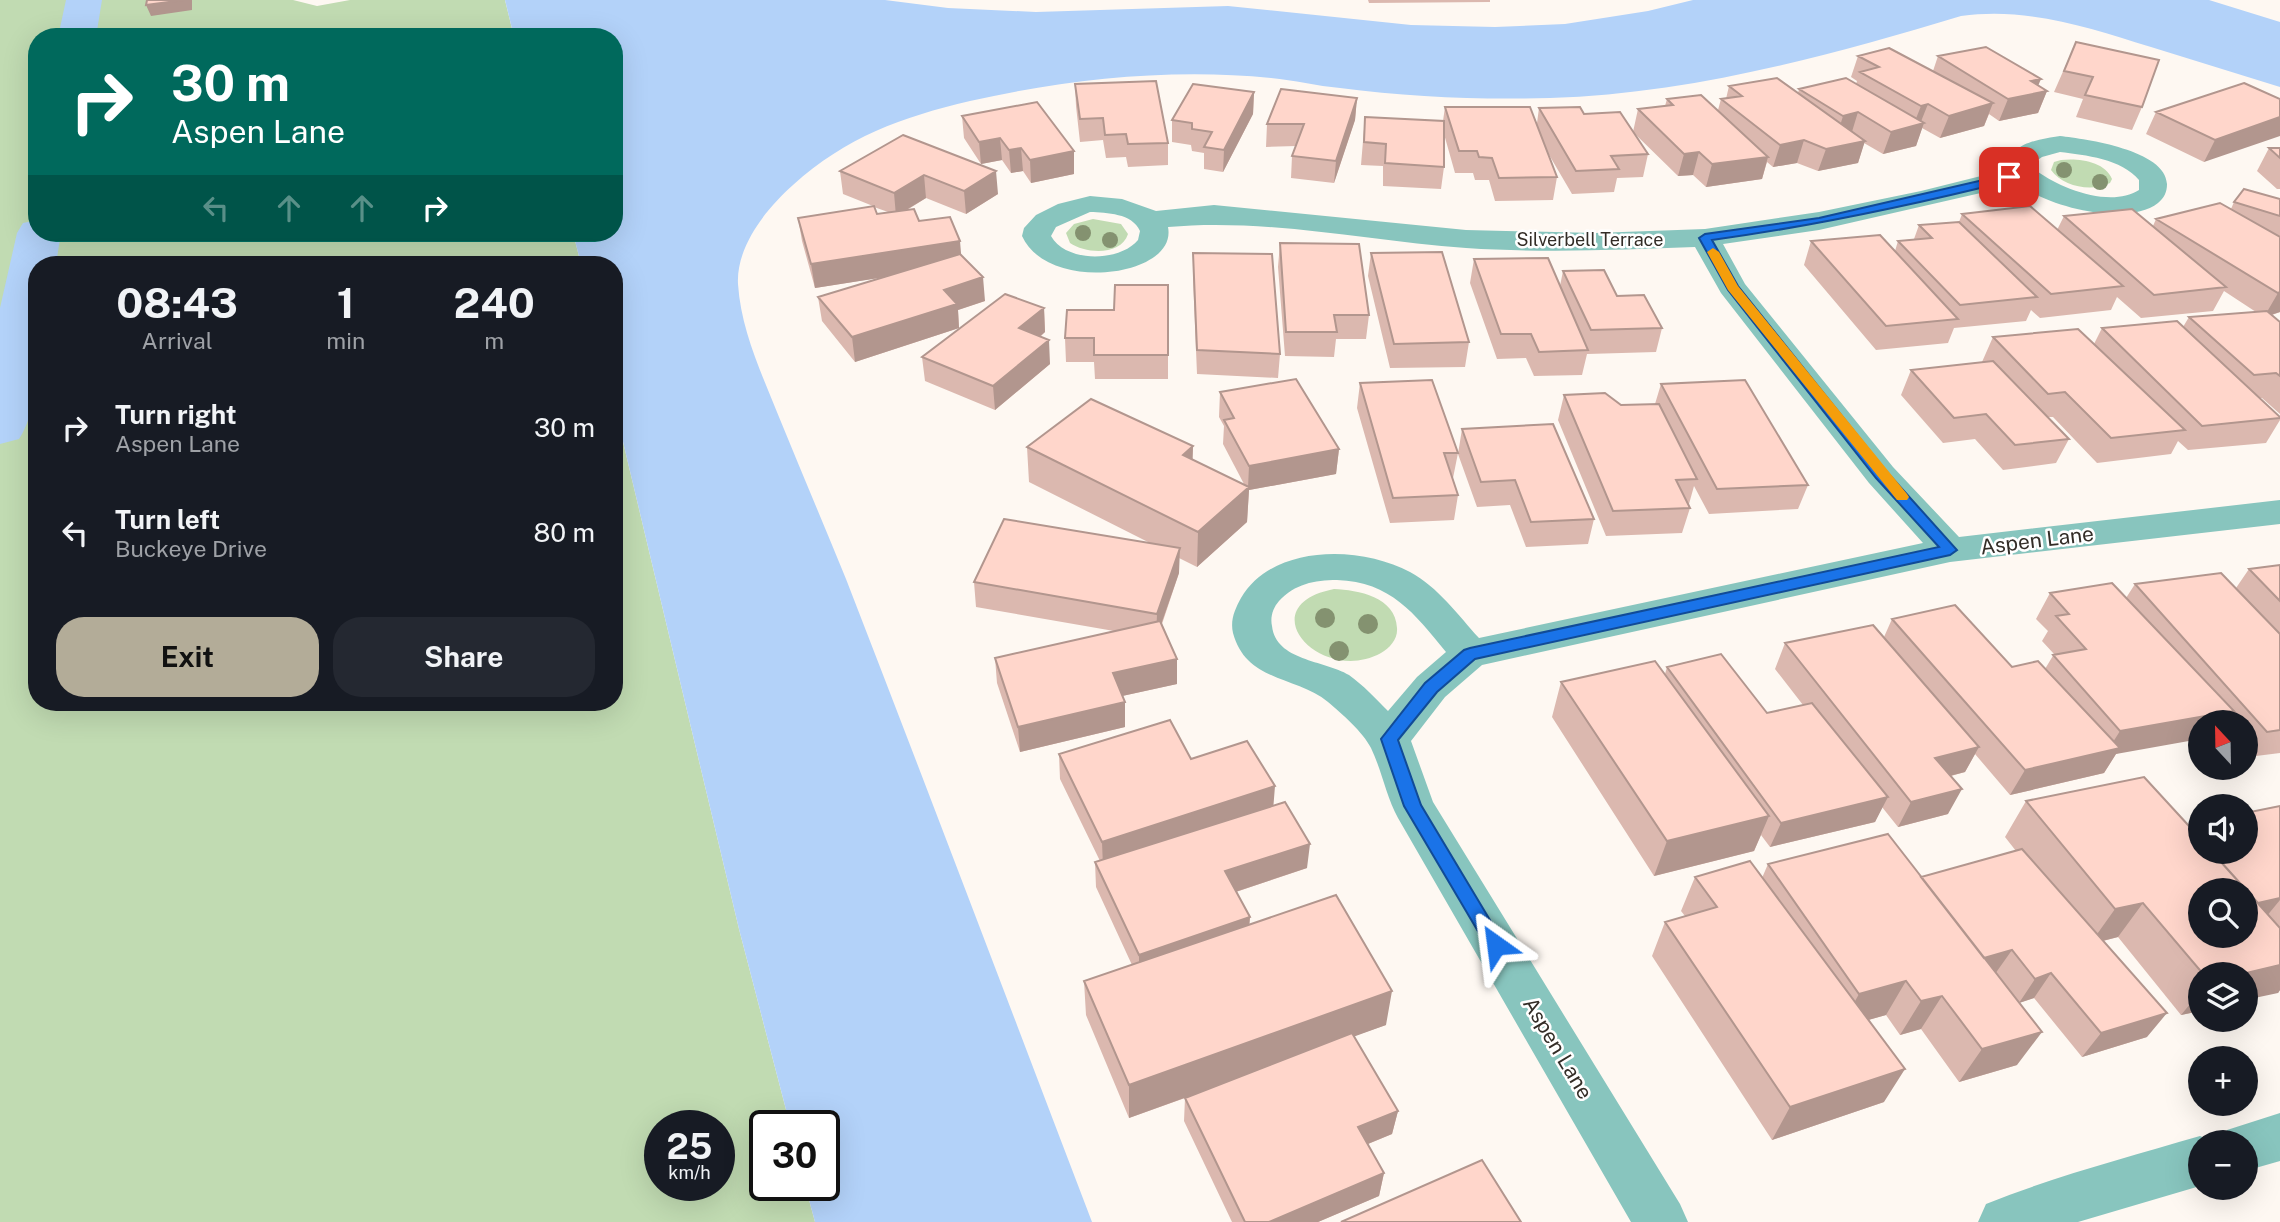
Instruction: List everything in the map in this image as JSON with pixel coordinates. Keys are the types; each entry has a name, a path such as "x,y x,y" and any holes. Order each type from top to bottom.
{"street":[{"name":"Silverbell Terrace","path":"1149,220 1214,214 1466,239 1595,242 1705,238 1819,221 1925,199 1992,180 2026,175"},
{"path":"1705,238 1732,287 1881,475 1950,550"},
{"name":"Aspen Lane","path":"1661,1222 1413,806 1389,739 1431,687 1470,654 1950,550 2280,512"},
{"path":"1389,739 1335,686 1274,662 1260,647 1252,629 1250,615 1268,588 1307,569 1358,569 1383,575 1402,583 1470,654"},
{"path":"2258,1143 2280,1137"},
{"path":"2005,1222 2070,1199 2188,1165"}],"green space":[{"path":"0,0 293,0 317,6 350,0 505,0 512,28 28,28 28,242 575,242 579,256 28,256 28,711 623,711 623,442 739,929 786,1110 749,1110 749,1201 809,1201 815,1222 0,1222"},
{"path":"2083,160 2097,165 2112,179 2110,183 2095,187 2070,184 2051,170 2054,162"},
{"path":"1093,219 1121,224 1128,234 1118,246 1102,251 1077,247 1070,243 1066,233 1074,224"},
{"path":"1334,589 1374,597 1390,609 1395,617 1397,632 1387,649 1358,660 1336,659 1317,652 1303,640 1295,625 1297,611 1309,598"}],"water":[{"path":"505,0 885,0 948,8 1036,12 1228,6 1411,25 1495,27 1565,24 1648,11 1693,0 2209,0 2280,22 2280,87 2081,26 2034,17 1986,14 1961,16 1809,58 1706,81 1602,95 1524,99 1445,97 1392,94 1233,75 1157,75 1081,81 1007,93 921,114 854,142 813,168 773,205 748,242 742,256 738,284 743,319 759,368 846,579 1092,1222 815,1222 809,1201 840,1201 840,1110 786,1110 739,929 623,442 623,256 579,256 575,242 623,242 623,28 512,28"}],"building":[{"path":"147,0 184,0 146,5"},
{"path":"2076,42 2159,60 2142,107 2085,95 2093,77 2064,71"},
{"path":"1986,47 2041,79 2031,81 2047,91 2008,99 1938,56"},
{"path":"1889,48 1993,103 1949,116 1928,104 1921,106 1860,72 1879,67 1858,56"},
{"path":"1777,78 1865,141 1826,149 1804,140 1780,145 1721,99 1742,96 1729,86"},
{"path":"1846,78 1924,123 1891,132 1858,112 1843,116 1799,89"},
{"path":"1156,81 1168,143 1128,144 1126,134 1105,135 1103,118 1080,119 1075,84"},
{"path":"2244,83 2280,99 2280,117 2215,140 2156,112"},
{"path":"1193,84 1254,92 1224,150 1204,147 1212,132 1192,129 1192,123 1172,120"},
{"path":"1281,89 1357,98 1336,161 1292,156 1304,124 1267,124"},
{"path":"1701,95 1768,157 1712,164 1699,152 1684,154 1638,109 1673,105 1667,99"},
{"path":"1037,102 1074,151 1030,160 1021,148 1009,150 1000,138 979,142 962,116"},
{"path":"1445,107 1530,107 1557,177 1499,178 1492,158 1479,157 1477,151 1459,151"},
{"path":"1580,107 1584,114 1620,112 1648,154 1611,156 1619,169 1576,171 1539,108"},
{"path":"1365,117 1444,121 1444,167 1385,163 1386,144 1364,142"},
{"path":"903,135 996,171 964,191 924,175 894,193 840,171"},
{"path":"2269,148 2280,148 2280,158"},
{"path":"2244,189 2280,199 2280,216 2234,202"},
{"path":"2220,203 2280,237 2280,292 2156,219"},
{"path":"874,206 877,214 914,209 919,221 950,217 960,241 811,264 798,218"},
{"path":"2030,206 2123,286 2051,294 1962,214"},
{"path":"2132,209 2226,287 2154,295 2064,216"},
{"path":"1959,222 2037,297 1960,305 1898,241 1932,238 1919,225"},
{"path":"1880,235 1958,319 1886,326 1811,241"},
{"path":"1280,243 1359,244 1369,315 1334,315 1337,332 1286,332"},
{"path":"1442,252 1469,342 1394,344 1371,253"},
{"path":"1193,253 1272,254 1280,354 1197,350"},
{"path":"960,254 983,277 944,290 957,304 852,337 818,297"},
{"path":"1548,258 1588,350 1539,352 1531,334 1501,334 1474,259"},
{"path":"1604,270 1617,296 1644,295 1662,328 1591,330 1563,271"},
{"path":"1115,285 1168,285 1168,355 1094,355 1094,338 1065,338 1067,310 1114,310"},
{"path":"1005,294 1044,308 1019,328 1049,340 993,386 922,357"},
{"path":"2267,311 2280,322 2280,376 2276,373 2254,375 2189,317"},
{"path":"2177,321 2280,418 2202,426 2102,328"},
{"path":"2078,329 2185,430 2111,438 2065,392 2048,394 1993,337"},
{"path":"1993,361 2069,439 2015,445 1986,414 1954,418 1911,370"},
{"path":"1296,379 1339,449 1249,466 1224,420 1234,418 1220,392"},
{"path":"1432,380 1458,453 1444,453 1458,495 1393,498 1360,383"},
{"path":"1745,380 1808,485 1717,489 1661,384"},
{"path":"1605,393 1621,405 1659,404 1697,479 1676,480 1690,508 1613,511 1564,395"},
{"path":"1091,399 1193,446 1183,455 1249,487 1198,532 1027,447"},
{"path":"1553,424 1594,519 1531,522 1515,480 1481,482 1462,429"},
{"path":"1004,519 1180,548 1157,614 974,582"},
{"path":"2280,565 2280,601 2249,569"},
{"path":"2221,573 2280,634 2280,730 2267,732 2258,722 2258,710 2247,710 2135,584"},
{"path":"2112,583 2233,710 2188,710 2188,719 2120,731 2053,655 2086,649 2056,616 2069,614 2050,593"},
{"path":"1955,605 2012,667 2038,661 2120,748 2025,770 1892,619"},
{"path":"1160,621 1177,659 1113,673 1125,702 1018,727 995,658"},
{"path":"1873,625 1979,747 1935,758 1962,789 1911,802 1785,643"},
{"path":"1721,654 1767,713 1812,703 1888,797 1781,823 1667,667"},
{"path":"1655,661 1769,816 1667,841 1561,682"},
{"path":"1170,720 1191,759 1247,741 1275,786 1102,842 1059,754"},
{"path":"2144,777 2188,825 2188,864 2223,864 2235,878 2188,878 2188,948 2258,948 2258,903 2280,928 2280,965 2258,970 2258,962 2193,962 2143,903 2115,909 2026,801"},
{"path":"1285,802 1310,844 1225,871 1250,917 1139,955 1095,862"},
{"path":"2280,806 2280,898 2258,903 2258,878 2235,878 2223,864 2258,864 2258,810"},
{"path":"1888,834 2042,1032 1982,1049 1942,996 1921,1001 1906,981 1859,994 1768,864"},
{"path":"2022,849 2167,1013 2101,1033 2051,973 2035,979 2012,950 1984,958 1921,877"},
{"path":"1750,861 1905,1069 1790,1107 1665,922 1717,907 1695,877"},
{"path":"1336,895 1392,991 1129,1085 1084,981"},
{"path":"1352,1033 1398,1111 1358,1127 1384,1173 1269,1222 1245,1222 1185,1098"},
{"path":"1482,1160 1521,1222 1341,1222"}],"waterway":[{"path":"79,28 84,0"},
{"path":"34,256 37,242"},
{"path":"0,428 28,288"}],"slow traffic":[{"path":"1713,252 1732,287 1881,475 1902,497"}],"route":[{"path":"1496,945 1413,806 1389,739 1431,687 1470,654 1950,550 1881,475 1732,287 1705,238 1819,221 1925,199 2009,177"}]}
